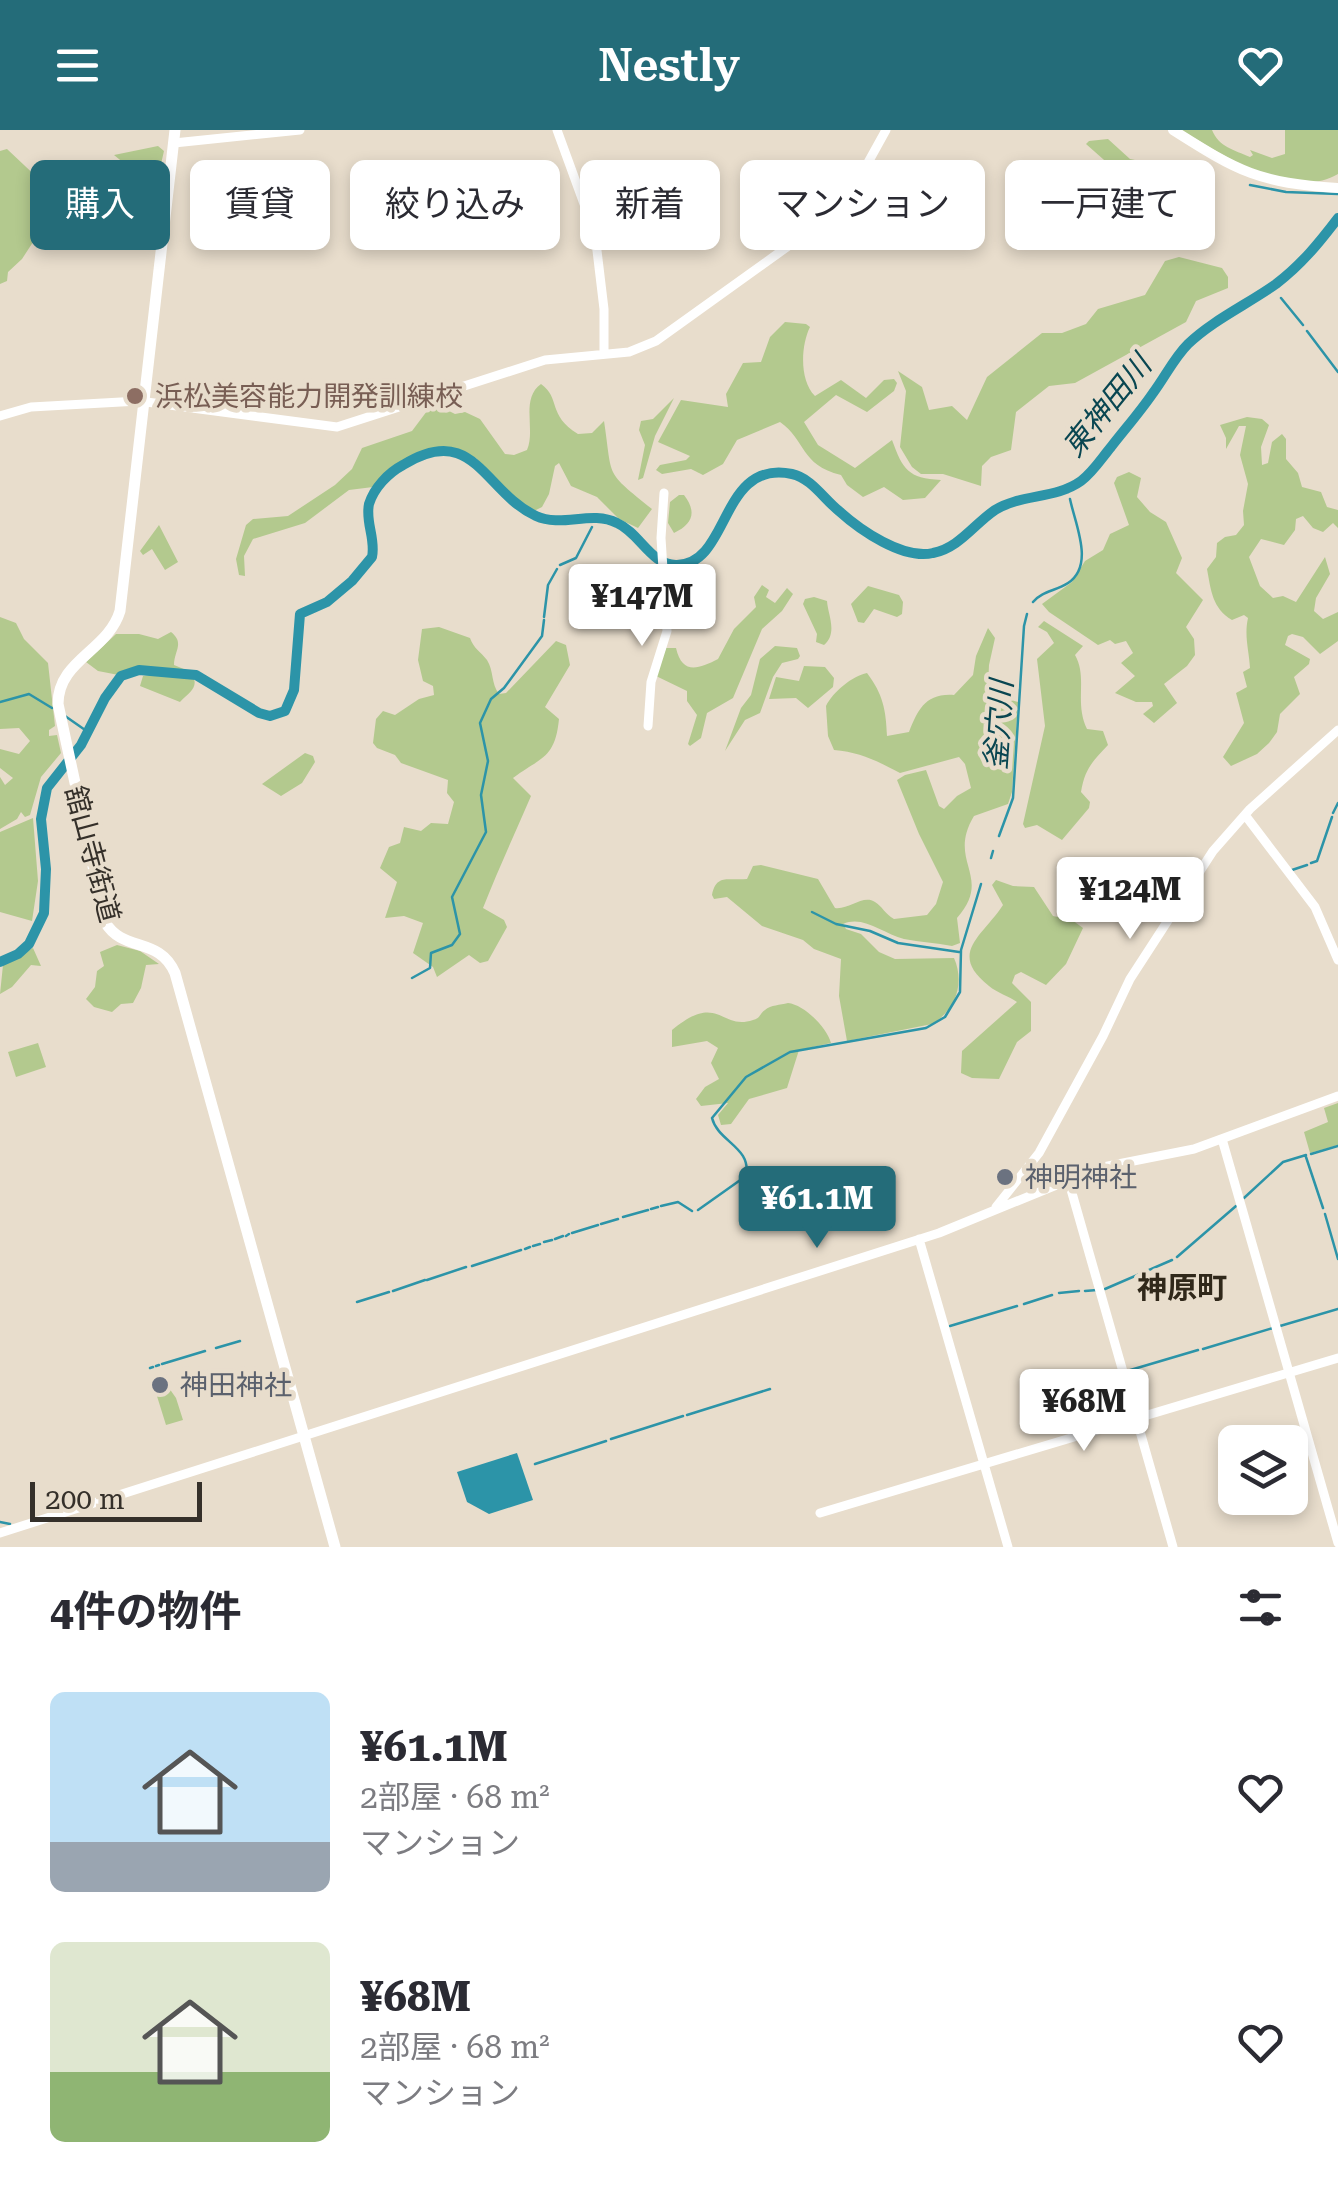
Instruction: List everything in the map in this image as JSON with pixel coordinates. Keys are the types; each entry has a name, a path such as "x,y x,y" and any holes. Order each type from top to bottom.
{"main road":[{"path":"1172,130 1252,175 1286,184 1338,188"},
{"name":"舘山寺街道","path":"174,136 120,612 110,633 67,671 58,693 105,922 118,937 159,951 173,968 335,1547"}],"street":[{"path":"174,136 300,130"},
{"path":"557,130 595,234 604,309 604,354"},
{"path":"0,416 31,407 146,402 337,427 545,360 636,350 656,341 828,218 850,195 886,130"},
{"path":"648,726 651,682 667,631 662,554 664,493"},
{"path":"993,1211 1040,1153 1146,953 1213,851 1245,815 1338,730"},
{"path":"1245,815 1315,907 1338,960"},
{"path":"0,1533 919,1239 1098,1168 1186,1151 1338,1096"},
{"path":"1222,1139 1338,1544"},
{"path":"1068,1179 1174,1547"},
{"path":"919,1239 1008,1547"},
{"path":"820,1513 1338,1358"}],"green space":[{"path":"1181,130 1212,130 1233,150 1250,157 1250,150 1272,158 1285,154 1285,130 1338,130 1338,174 1319,181 1278,178 1235,161"},
{"path":"1108,139 1135,160 1104,160 1086,144"},
{"path":"158,146 164,151 162,160 120,160 114,155"},
{"path":"7,149 30,171 30,247 8,272 7,281 0,284 0,151"},
{"path":"1179,257 1222,268 1228,277 1228,288 1196,301 1186,322 1075,383 1049,386 1016,412 1011,450 991,457 982,466 981,486 943,474 921,474 912,467 900,447 906,391 898,371 922,387 929,410 952,406 967,420 987,377 1042,333 1062,333 1086,324 1098,309 1145,295 1165,261"},
{"path":"785,322 810,327 803,362 806,381 815,396 841,380 866,398 884,380 894,379 897,383 894,391 867,412 836,395 804,422 818,445 855,468 892,440 908,470 941,480 925,498 903,500 884,487 863,497 841,475 811,459 780,422 737,440 723,464 703,475 691,469 662,474 656,470 660,465 690,456 658,442 681,400 728,407 726,394 743,363 761,362 770,337"},
{"path":"541,384 551,395 562,420 578,434 592,433 604,421 613,472 652,509 638,528 619,519 597,497 571,486 559,463 549,494 542,507 534,511 510,495 476,458 446,448 401,462 373,487 349,490 305,523 253,539 244,556 245,576 239,575 236,559 246,525 253,519 288,516 335,485 352,469 362,448 412,431 433,403 455,414 465,412 480,419 505,454 527,450 531,398"},
{"path":"674,398 655,436 643,478 638,480 645,445 639,430 641,421 653,419"},
{"path":"1247,417 1262,419 1269,425 1261,447 1262,465 1268,463 1272,442 1282,434 1286,439 1286,459 1298,473 1302,487 1321,492 1327,507 1338,510 1338,528 1333,523 1323,532 1313,528 1303,516 1296,519 1295,530 1284,545 1261,539 1249,557 1260,586 1273,598 1283,596 1296,602 1325,557 1330,574 1316,598 1314,611 1323,619 1338,612 1338,641 1320,654 1303,637 1288,636 1285,645 1310,659 1294,677 1300,694 1280,714 1277,732 1269,743 1257,754 1231,766 1223,757 1244,723 1236,693 1247,687 1243,672 1250,668 1248,618 1244,615 1232,620 1220,610 1207,569 1216,557 1217,543 1236,535 1244,525 1248,484 1240,455 1246,426 1239,426 1226,449 1220,425"},
{"path":"1129,472 1141,478 1137,497 1166,522 1182,558 1176,573 1203,600 1186,627 1194,639 1195,655 1164,684 1177,703 1154,723 1143,714 1153,706 1152,702 1136,702 1115,693 1135,676 1121,663 1133,653 1126,641 1115,644 1110,640 1098,645 1042,604 1072,582 1085,561 1103,550 1110,534 1129,525 1114,483 1117,477"},
{"path":"684,495 692,512 685,526 674,533 668,523 670,502"},
{"path":"159,525 178,562 165,570 152,549 143,555 140,551"},
{"path":"762,585 769,590 766,597 775,603 787,588 793,594 782,611 762,629 733,698 707,713 701,738 690,746 697,715 687,701 687,691 656,676 666,648 676,648 686,666 703,666 718,659 734,629 756,607 754,597"},
{"path":"868,586 899,595 902,614 897,617 874,609 864,623 858,622 851,604"},
{"path":"805,599 827,601 831,635 824,645 816,642 817,634 803,604"},
{"path":"0,617 16,623 24,639 48,663 55,726 49,730 49,736 57,735 61,753 41,777 30,815 25,817 21,812 0,829 0,777 5,785 13,778 0,768 0,749 19,754 30,741 19,728 0,729"},
{"path":"1044,621 1083,646 1075,655 1081,672 1083,719 1087,729 1103,731 1108,745 1085,777 1081,792 1090,802 1089,808 1062,840 1037,825 1025,828 1023,824 1045,726 1037,659 1054,643 1038,627"},
{"path":"439,627 470,638 487,660 499,694 506,693 556,641 566,645 570,665 545,707 559,719 550,750 513,778 531,796 483,908 504,920 507,927 488,961 480,963 469,955 437,977 433,967 413,953 423,923 404,916 385,918 397,882 380,868 389,847 400,843 404,827 421,831 431,823 448,824 454,802 447,793 448,780 401,763 395,755 373,743 376,719 383,711 395,715 419,699 434,695 433,686 423,681 418,660 422,629"},
{"path":"988,628 995,638 988,687 1000,697 1018,702 1012,792 1008,804 974,816 967,832 971,891 957,918 960,943 952,946 910,940 866,923 843,924 861,934 879,952 895,959 954,958 959,977 956,995 947,1011 932,1024 847,1041 839,996 841,959 762,926 727,897 714,899 714,888 724,879 747,879 753,866 761,865 818,879 835,908 870,900 894,919 927,915 936,904 943,882 897,780 926,770 939,806 944,809 971,788 965,764 959,757 900,773 860,755 834,750 828,736 826,706 844,685 867,673 883,703 887,736 909,732 924,704 936,697 954,695 973,675"},
{"path":"171,632 178,644 174,665 191,672 195,681 180,702 140,686 143,676 151,675 145,667 140,666 129,677 98,671 86,662 116,634 158,639"},
{"path":"775,646 797,648 800,656 782,663 760,713 745,720 725,751 741,708 751,695 760,659"},
{"path":"804,666 825,667 834,678 833,687 808,708 796,698 769,699 776,677 799,681"},
{"path":"305,753 313,756 315,762 302,783 281,796 262,784"},
{"path":"33,818 38,881 32,921 0,912 0,832"},
{"path":"996,880 1034,887 1053,916 1072,920 1083,928 1066,964 1046,985 1021,972 1015,975 1012,983 1031,1002 1031,1031 1017,1042 999,1079 972,1078 961,1073 962,1051 1017,1002 989,986 971,964 973,945 1003,905 992,885"},
{"path":"117,945 140,951 159,964 146,965 133,1003 121,1004 112,1012 94,1007 86,999 95,987 97,971 104,966 100,952"},
{"path":"33,948 41,966 31,965 12,987 0,994 3,965"},
{"path":"788,1003 814,1018 831,1043 799,1050 787,1088 749,1099 731,1124 721,1125 718,1115 728,1103 701,1106 696,1099 705,1087 719,1079 711,1063 718,1048 707,1041 672,1047 672,1030 700,1014 718,1014 742,1022 756,1019 770,1007"},
{"path":"38,1043 46,1067 16,1077 8,1052"},
{"path":"1338,1103 1338,1145 1310,1153 1304,1132 1328,1122 1324,1108"},
{"path":"151,1377 157,1390 169,1388 183,1420 166,1425"}],"water":[{"path":"517,1453 533,1500 489,1514 467,1502 457,1472"}],"waterway":[{"path":"1250,185 1286,192 1338,194"},
{"name":"東神田川","path":"0,962 29,944 44,913 46,869 41,819 47,788 81,745 121,676 139,670 196,675 259,713 270,716 285,711 294,690 300,614 327,602 372,557 369,504 382,482 403,465 427,454 446,451 463,455 518,505 536,516 556,520 607,519 625,528 660,560 677,565 694,560 707,548 738,496 751,482 768,474 792,474 883,542 909,552 933,553 951,546 995,510 1061,491 1085,477 1188,344 1285,277 1338,218"},
{"path":"1281,298 1303,325"},
{"path":"1307,331 1338,372"},
{"name":"東神田川","path":"1067,488 1068,492"},
{"name":"釜穴川","path":"1033,602 1068,583 1080,566 1081,544 1070,499"},
{"name":"東神田川","path":"595,521 597,517"},
{"path":"560,565 576,558 592,527"},
{"path":"544,617 548,585 557,569"},
{"name":"釜穴川","path":"999,836 1013,798 1027,614"},
{"path":"412,978 430,968 431,953 452,945 460,934 452,897 486,832 481,795 488,761 480,723 491,699 504,688 542,636 544,620"},
{"path":"0,702 29,694 52,708"},
{"path":"65,716 88,732"},
{"path":"1333,813 1338,803"},
{"path":"1311,863 1317,861 1332,817"},
{"name":"釜穴川","path":"991,858 993,851"},
{"path":"1292,870 1307,865"},
{"path":"698,1210 746,1176 744,1158 712,1118 746,1077 790,1052 926,1028 945,1017 960,992 961,950 981,884"},
{"path":"812,912 836,924 870,931 898,943 959,952"},
{"path":"1311,1154 1338,1146"},
{"path":"1244,1198 1283,1162 1306,1155"},
{"path":"1306,1157 1323,1208"},
{"path":"661,1206 678,1202 692,1211"},
{"path":"1177,1257 1236,1206"},
{"path":"651,1209 658,1207"},
{"path":"623,1217 648,1210"},
{"path":"1325,1214 1338,1259"},
{"path":"601,1224 618,1219"},
{"path":"572,1233 598,1225"},
{"path":"555,1239 563,1236"},
{"path":"544,1242 552,1240"},
{"path":"533,1246 540,1244"},
{"path":"525,1249 530,1247"},
{"path":"472,1266 521,1250"},
{"path":"1105,1289 1172,1260"},
{"path":"427,1280 466,1267"},
{"path":"393,1291 425,1280"},
{"path":"1085,1291 1097,1290"},
{"path":"1059,1293 1079,1291"},
{"path":"357,1302 389,1292"},
{"path":"1024,1304 1052,1295"},
{"path":"950,1326 1017,1306"},
{"path":"1280,1326 1338,1309"},
{"path":"1203,1349 1273,1328"},
{"path":"216,1348 240,1341"},
{"path":"1128,1374 1127,1371 1198,1350"},
{"path":"162,1364 205,1351"},
{"path":"687,1415 770,1389"},
{"path":"611,1439 683,1416"},
{"path":"535,1464 606,1441"},
{"path":"0,1522 10,1524"}],"place":[{"name":"浜松美容能力開発訓練校","path":"135,396"},
{"name":"神明神社","path":"1005,1177"},
{"name":"神田神社","path":"160,1385"}],"district":[{"name":"神原町","path":"1182,1288"}]}
